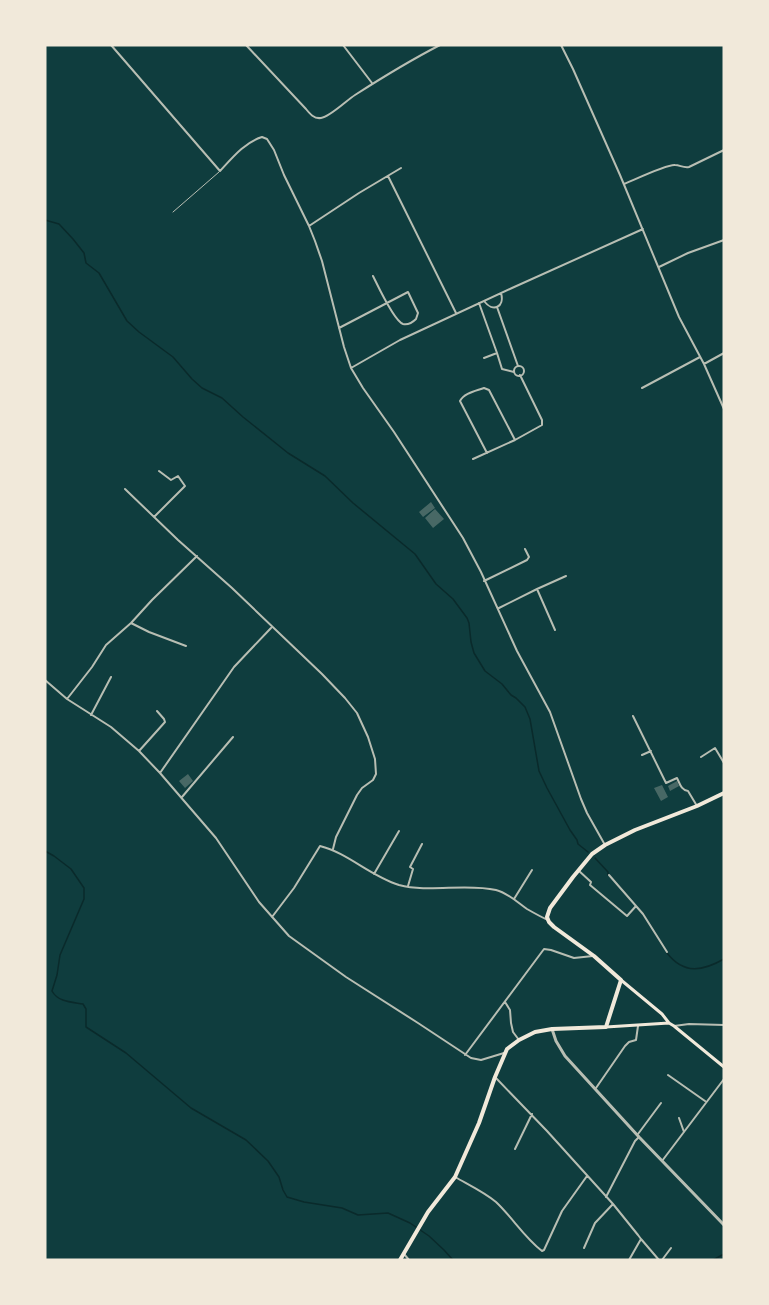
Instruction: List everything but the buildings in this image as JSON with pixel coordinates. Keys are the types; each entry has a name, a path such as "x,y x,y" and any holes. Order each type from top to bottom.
{"main road":[{"path":"724,793 605,845 592,854 547,915 554,927 594,956 661,1013 669,1023 724,1066"},
{"path":"606,1027 621,980"},
{"path":"400,1260 428,1212 455,1177 479,1124 507,1049 535,1032 552,1029 669,1023"}],"street":[{"path":"111,45 220,171 254,140 264,138 274,150 309,226 322,261 351,368 482,572 484,581 517,651 550,712 581,799 605,845"},
{"path":"343,45 373,83"},
{"path":"429,45 432,49"},
{"path":"248,46 299,103 316,118 326,116 373,83 440,45"},
{"path":"561,45 624,184 679,317 704,364 724,409"},
{"path":"624,184 666,166 689,167 724,150"},
{"path":"309,226 401,168"},
{"path":"388,176 456,314"},
{"path":"351,368 399,340 643,229"},
{"path":"659,267 724,240"},
{"path":"339,328 387,302 408,293 418,313 417,318 403,324 396,317 387,302 374,276"},
{"path":"484,301 488,306 497,307 501,304 501,293"},
{"path":"472,459 515,440 540,427 543,423 520,375 502,369 479,303"},
{"path":"497,307 518,366 523,369 523,374 520,375"},
{"path":"484,358 497,353"},
{"path":"704,364 724,353"},
{"path":"642,388 700,357"},
{"path":"514,372 518,366"},
{"path":"487,453 460,401 469,394 484,388 489,390 515,440"},
{"path":"154,517 185,486 178,476 171,480 159,471"},
{"path":"124,489 322,674 352,706 368,737 375,759 375,777 358,792 336,837 333,849"},
{"path":"484,581 527,560 529,557 525,549"},
{"path":"67,699 106,645 197,556"},
{"path":"498,608 567,576"},
{"path":"537,589 555,630"},
{"path":"131,623 186,646"},
{"path":"160,773 237,663 272,627"},
{"path":"91,715 111,677"},
{"path":"45,680 67,699 111,727 139,751 216,838 248,887 290,936 346,977 473,1059 479,1060 504,1053"},
{"path":"139,751 165,722 157,711"},
{"path":"633,716 666,783 677,777 681,787 688,791 697,806"},
{"path":"182,797 198,781 233,737"},
{"path":"701,757 715,748 724,763"},
{"path":"642,755 651,751"},
{"path":"374,874 399,831"},
{"path":"408,886 413,869 410,867 422,844"},
{"path":"272,917 294,888 319,846 333,849 374,874 397,884 494,890 506,894 548,920"},
{"path":"514,899 532,870"},
{"path":"579,870 591,882 590,885 627,916 635,906"},
{"path":"609,875 643,914 667,952"},
{"path":"465,1054 545,949 574,958 594,956"},
{"path":"504,1001 510,1010 512,1028 519,1040"},
{"path":"674,1026 724,1024"},
{"path":"596,1088 629,1042 636,1040 638,1026"},
{"path":"552,1029 556,1041 566,1056 638,1136 724,1225"},
{"path":"668,1075 706,1102"},
{"path":"495,1077 532,1114 660,1260 671,1248"},
{"path":"662,1161 724,1079"},
{"path":"606,1197 635,1141 661,1103"},
{"path":"515,1149 532,1114"},
{"path":"679,1119 684,1132"},
{"path":"455,1177 495,1201 542,1251 562,1211 587,1176"},
{"path":"584,1248 595,1223 613,1204"},
{"path":"629,1260 641,1239"},
{"path":"404,1254 409,1260"}],"lane":[{"path":"173,212 220,171"}],"waterway":[{"path":"45,220 59,224 73,239 84,253 86,263 99,273 127,321 139,332 173,357 202,388 222,398 288,453 325,476 353,503 415,554 436,584 453,599 467,618 474,653 485,671 525,707 530,719 539,771 578,844 588,852"},
{"path":"45,851 71,869 84,888 84,899 60,955 52,991 61,999 83,1004 86,1009 86,1027 126,1053 191,1108 246,1140 268,1161 279,1177 287,1197 342,1208 358,1215 388,1213 410,1223 429,1236 453,1260"},
{"path":"595,858 608,872 608,875"},
{"path":"667,953 680,965 694,969 709,966 724,959"},
{"path":"713,1260 724,1254"}]}
